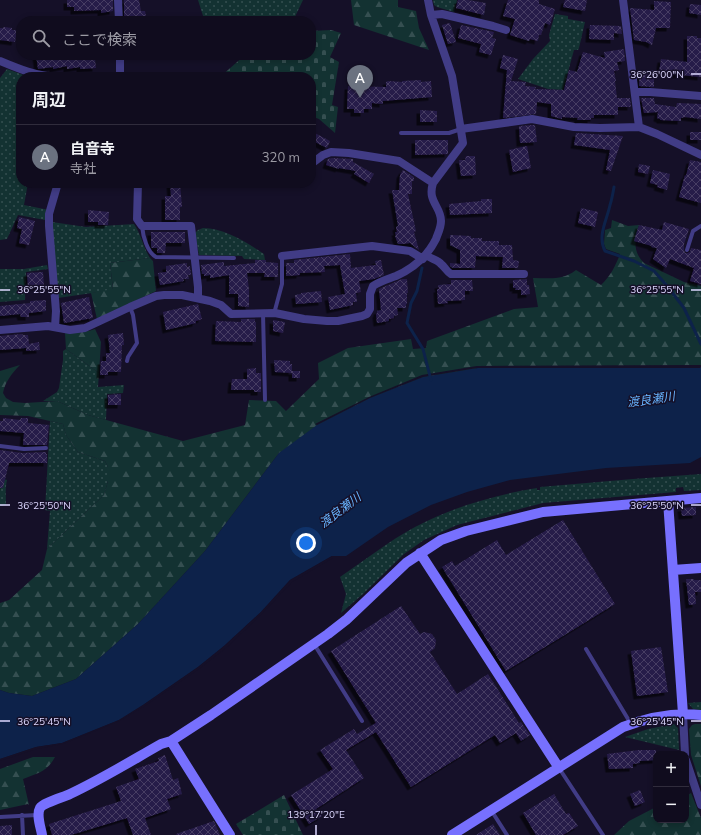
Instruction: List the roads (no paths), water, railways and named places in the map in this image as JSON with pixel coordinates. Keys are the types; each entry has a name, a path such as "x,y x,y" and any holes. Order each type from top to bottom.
{"street":[{"path":"118,0 119,16"},
{"path":"0,330 38,327 55,327 70,330 85,328 156,296 164,295 198,297 217,303 231,314 275,313 304,319 338,321 367,314 370,309 370,294 373,286 405,271 424,257 432,246 441,222 431,194 433,183 463,142 452,76 431,15 428,0"},
{"path":"623,0 639,127"},
{"path":"431,15 442,14 506,30"},
{"path":"120,60 120,72"},
{"path":"0,61 26,72"},
{"path":"635,92 701,96"},
{"path":"461,129 532,119 574,127 639,127 655,133 701,156"},
{"path":"316,160 323,155 331,152 349,153 399,161 433,183"},
{"path":"55,327 56,311 48,226 49,214 57,188"},
{"path":"138,188 137,219 142,226 191,226 198,297"},
{"path":"282,256 372,246 410,251 441,263 451,274 524,274"},
{"path":"42,835 39,815 40,808 43,805 62,798 102,779 161,744 171,741 211,715 346,620 395,572 432,545 450,536 522,516 543,512 701,498"},
{"path":"668,501 685,751"},
{"path":"420,553 559,768"},
{"path":"673,570 701,568"},
{"path":"452,835 623,727 655,716 683,714 701,715"},
{"path":"171,741 230,835"},
{"path":"689,769 701,805"}],"lane":[{"path":"401,133 449,133 461,129"},
{"path":"142,226 142,233 150,254 153,256 234,258"},
{"path":"687,250 693,231 701,226"},
{"path":"275,313 282,284 282,256"},
{"path":"127,361 137,343 133,315 130,307"},
{"path":"263,313 265,400"},
{"path":"0,446 24,449 46,448"},
{"path":"313,644 362,721"},
{"path":"586,649 631,724"},
{"path":"559,768 603,835"},
{"path":"491,810 507,835"},
{"path":"22,815 23,835"},
{"path":"0,817 39,815"}],"water":[{"name":"渡良瀬川","path":"701,367 701,457 690,463 606,468 510,480 467,492 431,505 388,527 346,556 332,556 290,580 261,612 224,646 198,667 119,720 62,743 36,747 0,759 0,690 9,693 32,696 76,679 138,624 205,551 279,453 317,425 370,398 423,377 478,368"}],"waterway":[{"path":"614,187 602,234 605,251 634,261 654,271 684,308 701,344"},
{"path":"422,268 417,291 411,303 407,323 423,349 431,380"}],"place":[{"name":"自音寺","path":"360,98"}]}
